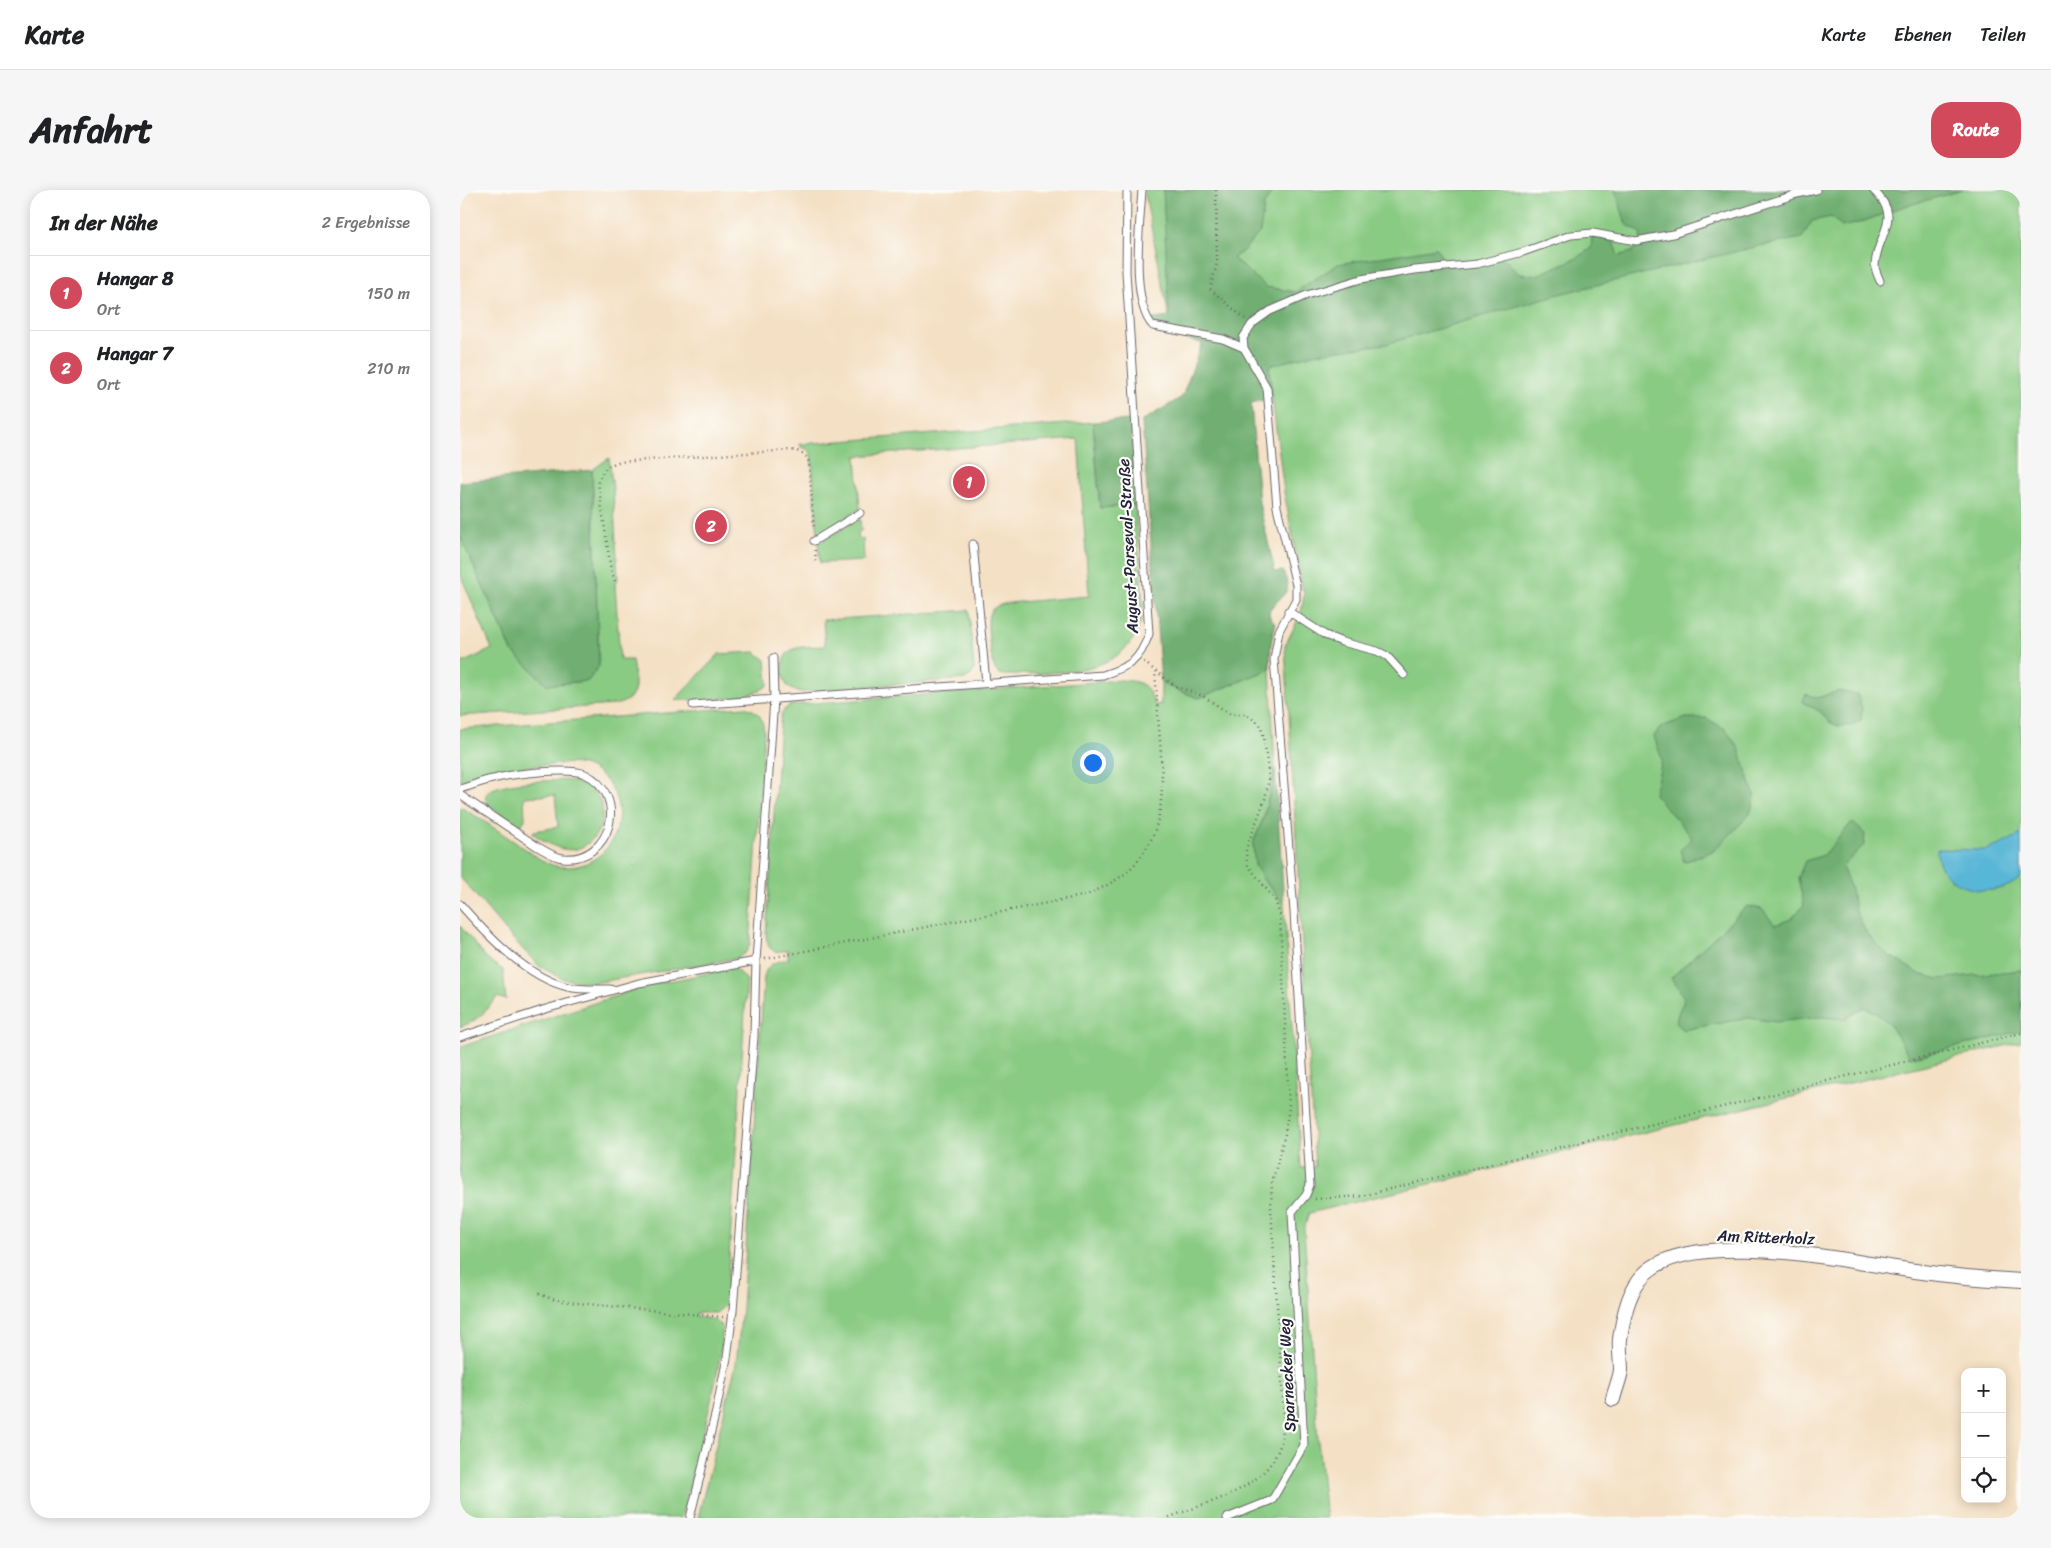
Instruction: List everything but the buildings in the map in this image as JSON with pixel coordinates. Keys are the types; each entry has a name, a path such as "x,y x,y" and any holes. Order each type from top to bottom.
{"street":[{"name":"Am Ritterholz","path":"1613,1399 1621,1371 1620,1340 1626,1305 1640,1279 1655,1265 1672,1257 1723,1250 1800,1253 1915,1271 1971,1278 2021,1281"}],"lane":[{"name":"August-Parseval-Straße","path":"693,705 1103,674 1128,666 1144,648 1149,634 1126,272 1127,190"},
{"path":"1142,190 1138,259 1141,300 1147,320 1153,326 1223,339 1244,348"},
{"path":"1306,1196 1310,1185 1295,932 1274,659 1279,631 1296,599 1296,584 1277,507 1266,388 1244,348 1243,338 1252,324 1270,311 1307,295 1361,279 1415,270 1477,264 1523,252 1571,235 1593,233 1636,241 1673,234 1797,194 1816,190"},
{"path":"1873,190 1883,200 1888,210 1885,232 1875,267 1880,281"},
{"path":"814,541 860,514"},
{"path":"973,544 986,683"},
{"path":"1288,611 1325,635 1342,642 1377,651 1387,656 1404,675"},
{"path":"690,1518 716,1411 732,1318 754,1036 756,961 774,699 773,658"},
{"path":"460,789 493,778 520,774 572,771 584,774 603,789 611,809 610,822 607,834 588,853 562,858 538,847 460,794"},
{"path":"460,904 482,929 510,955 541,975 568,987 615,990"},
{"path":"460,1037 639,983 756,961"},
{"name":"Sparnecker Weg","path":"1227,1518 1272,1500 1304,1445 1292,1212 1306,1196"}],"path":[{"path":"1216,190 1217,263 1210,289 1252,324"},
{"path":"615,581 611,570 598,482 607,466 618,462 790,450 800,451 806,455 809,462 816,564"},
{"path":"1137,656 1175,686 1203,696 1230,714 1246,714 1260,724 1264,738 1269,778 1265,799 1246,848 1247,864 1275,900 1280,915 1288,1107 1284,1134 1272,1183 1271,1209 1284,1415 1282,1440 1272,1462 1261,1476 1243,1488 1167,1518"},
{"path":"756,961 1087,895 1112,883 1132,867 1148,845 1159,820 1163,792 1155,672"},
{"path":"1306,1196 1312,1200 1362,1196 2021,1033"},
{"path":"539,1294 554,1300 577,1303 732,1318"}],"green space":[{"path":"1144,190 2021,190 2021,1042 1309,1213 1304,1229 1318,1441 1326,1518 698,1518 736,1364 742,1308 764,977 765,972 770,966 776,962 788,959 788,950 775,952 769,947 766,936 780,722 782,712 790,705 1122,680 1144,685 1155,705 1161,704 1161,682 1199,698 1270,669 1275,769 1264,817 1253,843 1255,865 1263,879 1284,904 1301,1168 1315,1167 1285,646 1301,613 1304,595 1284,492 1268,366 1169,317"},
{"path":"1163,190 1273,190 1264,205 1260,232 1243,251 1233,258 1266,287 1295,292 1338,264 1436,248 1446,264 1505,259 1519,274 1537,275 1577,258 1591,248 1592,237 1613,241 1618,256 1632,252 1641,242 1640,233 1626,224 1615,190 1963,190 1902,207 1859,223 1842,227 1831,217 1812,221 1802,238 1755,247 1559,294 1386,344 1317,353 1269,366 1272,398 1251,403 1259,503 1275,572 1283,571 1287,590 1269,611 1270,618 1276,623 1271,643 1270,669 1199,698 1161,682 1142,421 1182,397 1202,343 1154,331 1147,320 1169,317"},
{"path":"1131,420 1135,505 1100,508 1093,422"},
{"path":"1093,422 1100,508 1135,505 1143,604 1138,628 1128,645 1114,657 1096,665 1076,670 1003,675 997,672 995,668 989,636 989,615 999,605 1089,596 1078,439 856,456 860,509 818,535 811,453 801,447 800,444"},
{"path":"609,458 613,489 618,577 615,584 620,660 632,660 635,683 633,694 629,699 614,705 460,716 460,664 492,649 460,574 460,536 512,651 599,666 592,470"},
{"path":"592,470 599,666 588,681 547,685 512,651 460,536 460,482"},
{"path":"860,518 861,531 858,532 859,539 863,539 864,561 820,563 818,543"},
{"path":"969,610 974,670 965,679 802,692 795,691 787,686 783,676 784,659 790,651 802,647 825,646 823,620"},
{"path":"755,652 766,660 768,685 760,691 749,695 724,699 675,700 719,654"},
{"path":"1839,691 1857,694 1862,708 1861,720 1850,726 1838,726 1829,722 1821,712 1802,702 1806,694 1817,698"},
{"path":"744,707 753,710 760,716 764,735 750,944 746,952 738,958 593,983 563,979 539,966 513,939 460,877 460,807 486,822 545,862 556,866 574,866 590,862 603,852 612,840 617,826 618,810 614,794 605,779 598,772 579,764 570,763 500,769 460,781 460,729"},
{"path":"1686,718 1706,718 1725,729 1739,748 1755,797 1750,814 1715,850 1684,862 1680,850 1692,838 1654,794 1662,760 1654,736 1661,727"},
{"path":"1275,769 1284,904 1263,879 1255,865 1253,843 1264,817"},
{"path":"566,780 591,789 600,801 603,811 602,822 592,840 584,846 574,849 563,849 554,846 532,833 558,827 555,795 524,797 525,820 520,826 496,811 486,800 487,793 505,785 534,781"},
{"path":"1852,822 1865,834 1864,845 1842,867 1850,886 1856,912 1867,934 1888,955 1922,975 1939,979 2021,970 2021,1031 1910,1058 1892,1028 1880,1016 1864,1007 1845,1019 1821,1017 1776,1022 1748,1018 1683,1030 1676,1024 1683,999 1682,994 1671,978 1747,906 1762,909 1775,925 1791,919 1804,905 1798,878 1805,861 1824,855"},
{"path":"460,926 488,960 503,970 506,1000 497,997 481,1015 472,1022 460,1027"},
{"path":"734,968 747,980 726,1305 716,1313 696,1313 697,1317 719,1323 722,1338 714,1387 681,1518 460,1518 460,1047 634,990"}],"water":[{"path":"2021,834 2021,877 2010,885 1997,889 1969,888 1957,883 1946,874 1939,863 1937,849 1985,850 2000,845"}],"place":[{"name":"Hangar 8","path":"969,482"},
{"name":"Hangar 7","path":"711,526"}]}
